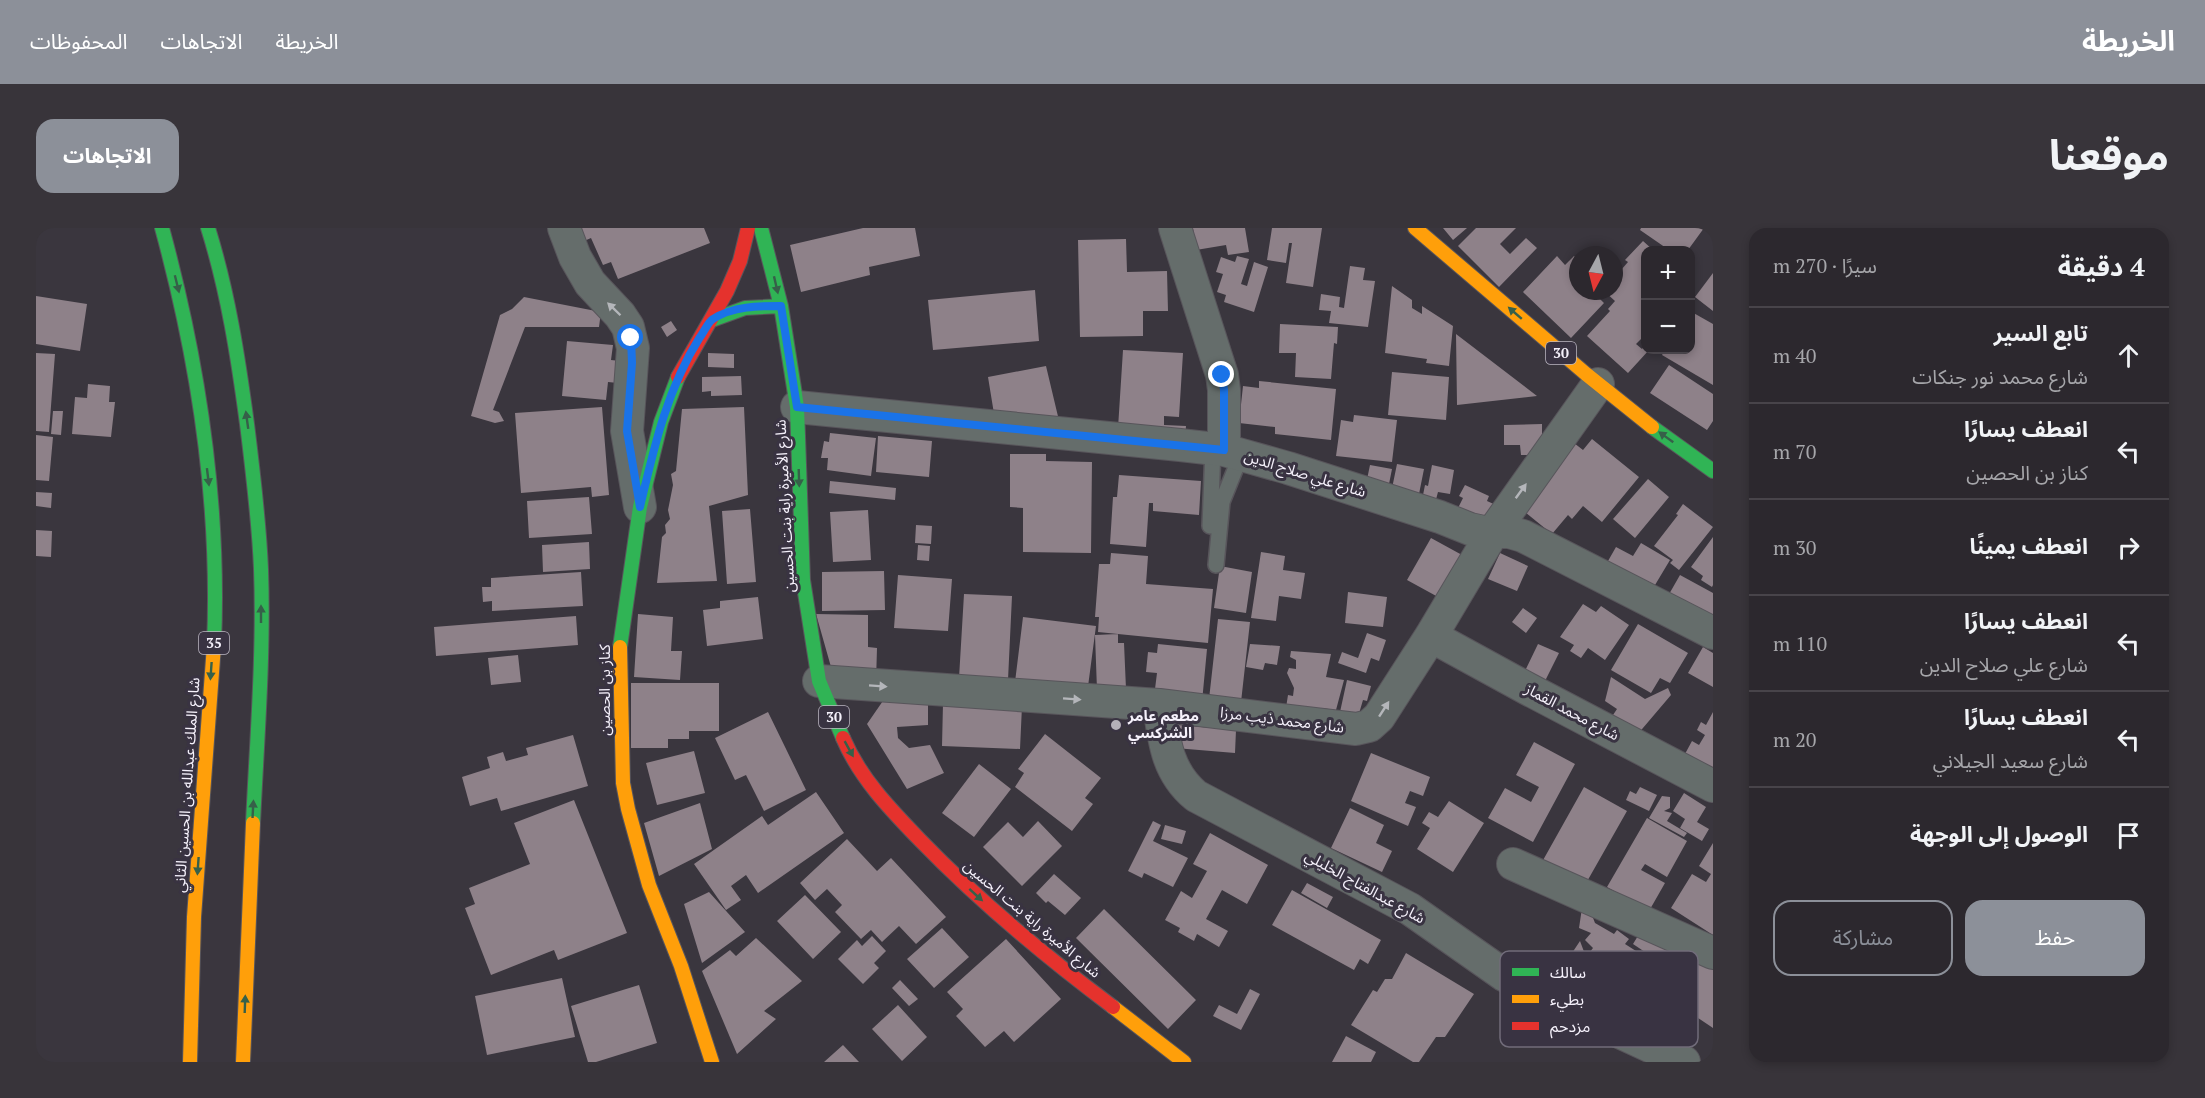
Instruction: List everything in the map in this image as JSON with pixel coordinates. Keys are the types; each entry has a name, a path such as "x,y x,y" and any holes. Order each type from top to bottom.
{"main road":[{"name":"شارع الملك عبدالله بن الحسين الثاني","path":"162,228 186,321 197,385 211,494 214,568 215,627 194,918 190,1062"},
{"path":"208,228 221,269 240,371 257,502 261,570 261,647 243,1062"},
{"name":"كناز بن الحصين","path":"712,1062 681,966 649,885 635,839 623,783 620,645 640,507 653,451 670,394 682,368 727,291 740,261 748,228"},
{"name":"شارع الأميرة راية بنت الحسين","path":"761,228 781,306 797,407 803,580 819,681 851,753 866,779 904,824 957,878 1069,974 1184,1062"},
{"name":"30","path":"1415,228 1598,384 1712,470"},
{"path":"712,320 745,308 781,306"}],"street":[{"path":"564,228 575,257 590,283 628,327 633,348 627,431 640,507"},
{"path":"1175,228 1222,375 1226,452"},
{"name":"شارع محمد ذيب مرزا","path":"819,681 1159,705 1356,729 1369,726 1379,717 1431,636 1493,532 1598,384"},
{"name":"شارع علي صلاح الدين","path":"797,407 1180,445 1226,452 1396,502 1470,529 1509,532 1524,536 1713,633"},
{"name":"شارع محمد القماز","path":"1431,636 1713,786"},
{"name":"شارع عبدالفتاح الخليلي","path":"1159,705 1171,765 1187,789 1196,796 1410,909 1500,972"},
{"path":"1513,864 1713,953"},
{"name":"شارع عبدالفتاح الخليلي","path":"1652,1047 1684,1062"}],"lane":[{"path":"1210,526 1226,452"},
{"path":"1216,565 1226,452"}],"building":[{"path":"579,228 704,228 710,243 618,279 611,262 603,265 591,238 584,241"},
{"path":"863,228 915,228 920,256 869,267 870,275 801,292 790,245"},
{"path":"1193,228 1245,228 1249,252 1228,255 1226,245 1196,250"},
{"path":"1272,228 1322,228 1313,287 1286,283 1292,243 1289,243 1286,263 1267,260"},
{"path":"1443,228 1467,228 1453,240"},
{"path":"1476,228 1516,228 1500,244 1510,254 1526,238 1537,248 1499,287 1458,246"},
{"path":"1641,228 1704,228 1691,246 1663,246 1640,230"},
{"path":"1126,239 1127,272 1167,271 1168,311 1143,311 1143,336 1080,337 1078,240"},
{"path":"1643,241 1649,246 1641,246 1641,339 1636,344 1641,348 1641,354 1645,354 1628,373 1587,336 1610,311 1608,309 1614,300 1623,300 1623,268 1628,262 1625,260"},
{"path":"1237,256 1249,259 1241,284 1247,286 1254,262 1268,267 1254,312 1224,302 1226,295 1217,292 1223,274 1216,272 1221,257 1235,262"},
{"path":"1557,256 1565,265 1569,261 1569,300 1601,300 1604,303 1571,338 1523,292"},
{"path":"1350,266 1365,268 1363,280 1375,281 1368,327 1329,323 1331,311 1319,310 1321,294 1340,297 1339,307 1344,308"},
{"path":"1713,273 1713,311 1695,297"},
{"path":"1392,286 1412,300 1412,308 1422,314 1422,306 1453,326 1449,366 1426,363 1427,359 1385,353"},
{"path":"1035,290 1039,341 933,350 928,300"},
{"path":"36,296 87,304 80,351 36,344"},
{"path":"524,297 601,312 599,327 525,327 493,410 499,412 504,421 495,423 471,416 500,315 512,309"},
{"path":"1695,314 1713,324 1713,385 1662,355 1695,354"},
{"path":"671,321 677,330 667,337 661,327"},
{"path":"1280,324 1338,327 1337,344 1334,343 1331,379 1295,377 1296,353 1279,353"},
{"path":"1456,334 1537,396 1457,405"},
{"path":"567,341 613,345 611,360 620,361 618,383 608,382 606,400 562,396"},
{"path":"1123,350 1183,353 1179,417 1164,416 1164,425 1186,426 1185,438 1118,428"},
{"path":"36,353 55,354 49,432 36,431"},
{"path":"708,353 734,354 734,368 708,367"},
{"path":"1669,365 1713,394 1713,421 1707,430 1650,393"},
{"path":"1046,366 1061,429 996,426 988,377"},
{"path":"1392,372 1449,377 1446,420 1388,415"},
{"path":"741,376 742,395 711,396 711,391 702,392 702,377"},
{"path":"1259,381 1336,389 1331,440 1275,434 1275,427 1239,423 1243,386 1259,388"},
{"path":"88,384 110,386 109,402 115,402 111,437 72,434 75,397 87,398"},
{"path":"602,407 609,495 592,497 591,487 521,493 515,413"},
{"path":"744,407 748,495 709,506 717,581 657,583 662,537 666,533 665,525 670,519 668,510 673,485 671,474 676,471 682,409"},
{"path":"53,411 63,411 61,435 51,434"},
{"path":"1354,415 1397,420 1392,462 1336,456 1341,420 1353,422"},
{"path":"1542,424 1542,455 1521,455 1520,445 1504,445 1504,425"},
{"path":"830,433 876,438 871,476 827,470 828,458 821,458 824,441 829,442"},
{"path":"36,435 53,437 49,481 36,480"},
{"path":"878,436 932,441 929,477 876,472"},
{"path":"1592,439 1639,477 1602,522 1583,506 1572,519 1568,515 1552,534 1520,508 1574,443 1583,450"},
{"path":"1010,454 1046,454 1046,461 1092,462 1091,553 1023,552 1023,508 1010,507"},
{"path":"1397,464 1424,469 1417,504 1390,498"},
{"path":"1370,465 1392,469 1387,494 1365,489"},
{"path":"1432,465 1454,470 1450,494 1438,492 1434,507 1421,505"},
{"path":"1119,475 1201,481 1199,515 1153,511 1153,503 1149,503 1146,547 1110,544 1113,497 1117,497"},
{"path":"1648,479 1669,497 1635,538 1613,519"},
{"path":"830,481 896,488 895,500 829,493"},
{"path":"1465,485 1489,496 1487,501 1498,506 1490,522 1456,512 1463,498 1459,496"},
{"path":"36,492 52,493 51,508 36,506"},
{"path":"589,497 592,534 529,538 527,501"},
{"path":"1683,504 1713,527 1679,570 1670,563 1673,560 1654,546 1678,515 1676,514"},
{"path":"750,509 756,582 727,584 722,511"},
{"path":"868,510 871,560 833,562 830,512"},
{"path":"916,525 932,526 931,544 915,543"},
{"path":"36,530 52,531 51,557 36,556"},
{"path":"1713,537 1712,587 1701,580 1703,576 1691,567"},
{"path":"1431,538 1473,561 1449,603 1407,580"},
{"path":"589,542 590,569 543,572 542,545"},
{"path":"1641,543 1670,560 1649,595 1604,568 1616,547 1633,556"},
{"path":"918,545 930,546 929,561 917,560"},
{"path":"1261,552 1285,556 1283,570 1305,573 1301,599 1279,596 1276,621 1251,618"},
{"path":"1111,553 1148,556 1146,584 1213,589 1208,643 1098,632 1099,617 1095,617 1099,564 1110,564"},
{"path":"1500,553 1528,566 1517,591 1488,579"},
{"path":"1220,566 1252,572 1246,613 1214,608"},
{"path":"884,571 885,610 822,611 822,572"},
{"path":"581,572 583,606 492,611 492,601 483,602 482,587 491,587 491,578"},
{"path":"898,575 952,579 948,631 894,628"},
{"path":"1680,575 1713,593 1713,630 1664,603"},
{"path":"1348,592 1387,597 1383,627 1345,623"},
{"path":"964,594 1012,596 1008,680 959,678"},
{"path":"758,597 763,639 707,646 703,610 720,608 720,601"},
{"path":"1583,604 1596,612 1601,606 1629,625 1605,660 1588,648 1581,658 1570,651 1574,645 1560,637"},
{"path":"1523,608 1537,618 1526,633 1512,622"},
{"path":"638,614 673,617 671,651 682,651 680,680 634,677"},
{"path":"816,614 868,615 868,647 877,648 876,682 831,667"},
{"path":"576,616 578,645 436,656 434,627"},
{"path":"1023,617 1096,626 1087,694 1015,682"},
{"path":"1218,619 1250,622 1240,711 1208,708"},
{"path":"1638,624 1688,653 1670,683 1660,678 1651,693 1611,670"},
{"path":"1367,633 1386,640 1379,661 1371,658 1366,673 1338,663 1342,652 1358,658"},
{"path":"1118,634 1118,643 1124,643 1126,689 1097,690 1095,635"},
{"path":"1158,644 1207,649 1202,702 1154,697 1157,673 1146,672 1148,652 1157,653"},
{"path":"1250,644 1280,646 1277,665 1265,663 1263,670 1246,667"},
{"path":"1538,644 1559,653 1543,685 1523,675"},
{"path":"1703,647 1713,653 1713,687 1688,673"},
{"path":"1291,651 1331,654 1326,677 1344,680 1336,710 1321,708 1318,718 1285,714 1288,695 1293,696 1294,688 1287,673 1289,668 1296,669 1296,660 1290,657"},
{"path":"518,655 521,682 491,685 488,658"},
{"path":"1611,677 1645,699 1668,688 1671,695 1637,735 1607,714 1613,715 1617,709 1605,701"},
{"path":"1347,680 1371,686 1367,701 1363,700 1358,717 1340,712"},
{"path":"631,683 719,683 719,731 689,731 689,739 668,739 668,748 631,748"},
{"path":"887,695 928,700 928,725 897,727 898,738 909,748 930,745 944,773 907,789 867,724"},
{"path":"943,703 1022,706 1020,749 942,746"},
{"path":"768,712 806,790 764,811 746,775 735,780 715,738"},
{"path":"1713,712 1713,772 1679,765 1692,741 1699,745 1705,735 1697,730 1701,722 1706,725"},
{"path":"1177,725 1236,730 1235,753 1175,748"},
{"path":"1045,734 1101,778 1085,798 1093,804 1072,831 1015,787 1024,773 1018,769"},
{"path":"573,735 588,786 501,811 497,798 470,806 462,777 490,768 487,757 503,752 506,761 528,755 526,748"},
{"path":"1534,742 1575,764 1533,842 1488,818 1505,788 1531,802 1539,787 1516,775"},
{"path":"694,751 705,793 657,805 646,763"},
{"path":"1371,753 1430,777 1423,796 1410,791 1405,803 1416,807 1408,826 1351,801"},
{"path":"979,764 1011,789 974,837 942,813"},
{"path":"1584,787 1627,811 1585,885 1542,862"},
{"path":"1640,787 1657,795 1649,811 1626,800 1630,791 1636,794"},
{"path":"816,792 844,833 758,893 746,875 731,886 741,900 726,910 694,864 762,816 768,825"},
{"path":"1684,793 1706,807 1697,822 1709,829 1702,841 1680,828 1685,819 1673,811"},
{"path":"1662,796 1670,797 1670,808 1664,811 1672,813 1667,821 1687,833 1684,837 1649,818"},
{"path":"574,800 627,933 558,960 554,950 491,975 465,908 475,904 469,888 530,864 514,823"},
{"path":"1449,801 1484,823 1453,872 1417,849 1430,828 1422,823 1429,812 1438,817"},
{"path":"700,803 712,849 659,876 644,823"},
{"path":"1350,808 1384,825 1376,843 1392,851 1382,872 1331,848"},
{"path":"1647,818 1687,841 1667,877 1645,864 1641,870 1665,883 1649,911 1607,887"},
{"path":"1038,821 1062,846 1022,886 983,847 1008,822 1023,837"},
{"path":"1153,821 1161,825 1153,841 1188,858 1173,887 1144,873 1142,878 1128,871"},
{"path":"1165,825 1186,831 1182,844 1161,839"},
{"path":"1210,833 1268,865 1247,904 1222,890 1206,919 1228,931 1219,947 1197,934 1194,941 1178,932 1180,928 1165,920 1181,891 1192,898 1207,871 1193,864"},
{"path":"847,839 877,871 891,858 946,917 916,944 899,926 882,942 871,930 861,939 835,912 842,905 827,889 815,900 800,883"},
{"path":"1713,843 1713,935 1671,908 1692,874 1706,882 1711,874 1699,866"},
{"path":"1054,874 1081,898 1065,915 1048,901 1046,903 1036,893"},
{"path":"1307,883 1333,897 1327,908 1301,893"},
{"path":"1292,890 1381,940 1368,964 1360,959 1354,970 1272,925"},
{"path":"709,892 745,932 702,963 684,904"},
{"path":"805,895 841,932 813,959 777,921"},
{"path":"1582,908 1590,910 1595,923 1614,934 1617,930 1629,939 1625,944 1636,951 1591,951 1593,948 1585,940 1591,933 1579,928"},
{"path":"1104,909 1196,1000 1168,1029 1076,938"},
{"path":"1644,926 1713,957 1713,1028 1698,1018 1698,951 1644,951 1633,944"},
{"path":"942,928 969,957 934,988 907,959"},
{"path":"872,936 886,951 874,963 879,968 863,984 838,959 857,940 862,946"},
{"path":"756,938 802,981 764,1011 776,1019 737,1054 702,971 730,950 736,956"},
{"path":"1006,939 1061,999 1014,1042 1004,1031 985,1047 956,1016 963,1009 947,992"},
{"path":"1580,941 1584,951 1573,951"},
{"path":"1406,953 1474,994 1445,1037 1436,1037 1419,1062 1413,1062 1351,1025 1373,990 1377,992 1385,979 1392,979"},
{"path":"562,978 575,1037 487,1055 475,996"},
{"path":"900,980 918,999 909,1006 892,988"},
{"path":"639,985 657,1043 596,1062 588,1062 571,1006"},
{"path":"1250,989 1260,994 1241,1030 1213,1016 1219,1005 1237,1014"},
{"path":"898,1005 927,1037 902,1061 872,1029"},
{"path":"1346,1036 1376,1052 1371,1062 1332,1062"},
{"path":"843,1045 859,1062 824,1062"}],"traffic: fast":[{"path":"162,228 187,331 204,435 214,539 214,645"},
{"path":"208,228 227,300 236,349 259,532 262,632 253,823"},
{"path":"761,228 781,306 797,407 803,580 819,681 843,738"},
{"path":"712,320 745,308 781,306"},
{"path":"620,647 640,507 661,422 678,377"},
{"path":"1652,427 1713,471"}],"traffic: slow":[{"path":"1415,228 1586,374 1652,427"},
{"path":"190,1062 194,917 214,645"},
{"path":"620,647 623,783 628,809 649,885 681,966 712,1062"},
{"path":"243,1062 253,823"},
{"path":"1113,1007 1184,1062"}],"traffic: jam":[{"path":"678,377 727,291 740,261 748,228"},
{"path":"843,738 867,780 898,817 942,863 1013,927 1113,1007"}],"place":[{"name":"مطعم عامر الشركسي","path":"1116,725"}],"route":[{"path":"631,338 633,348 627,431 640,507 661,422 682,368 712,320 745,308 781,306 797,407 1224,450 1225,415 1222,375"}]}
